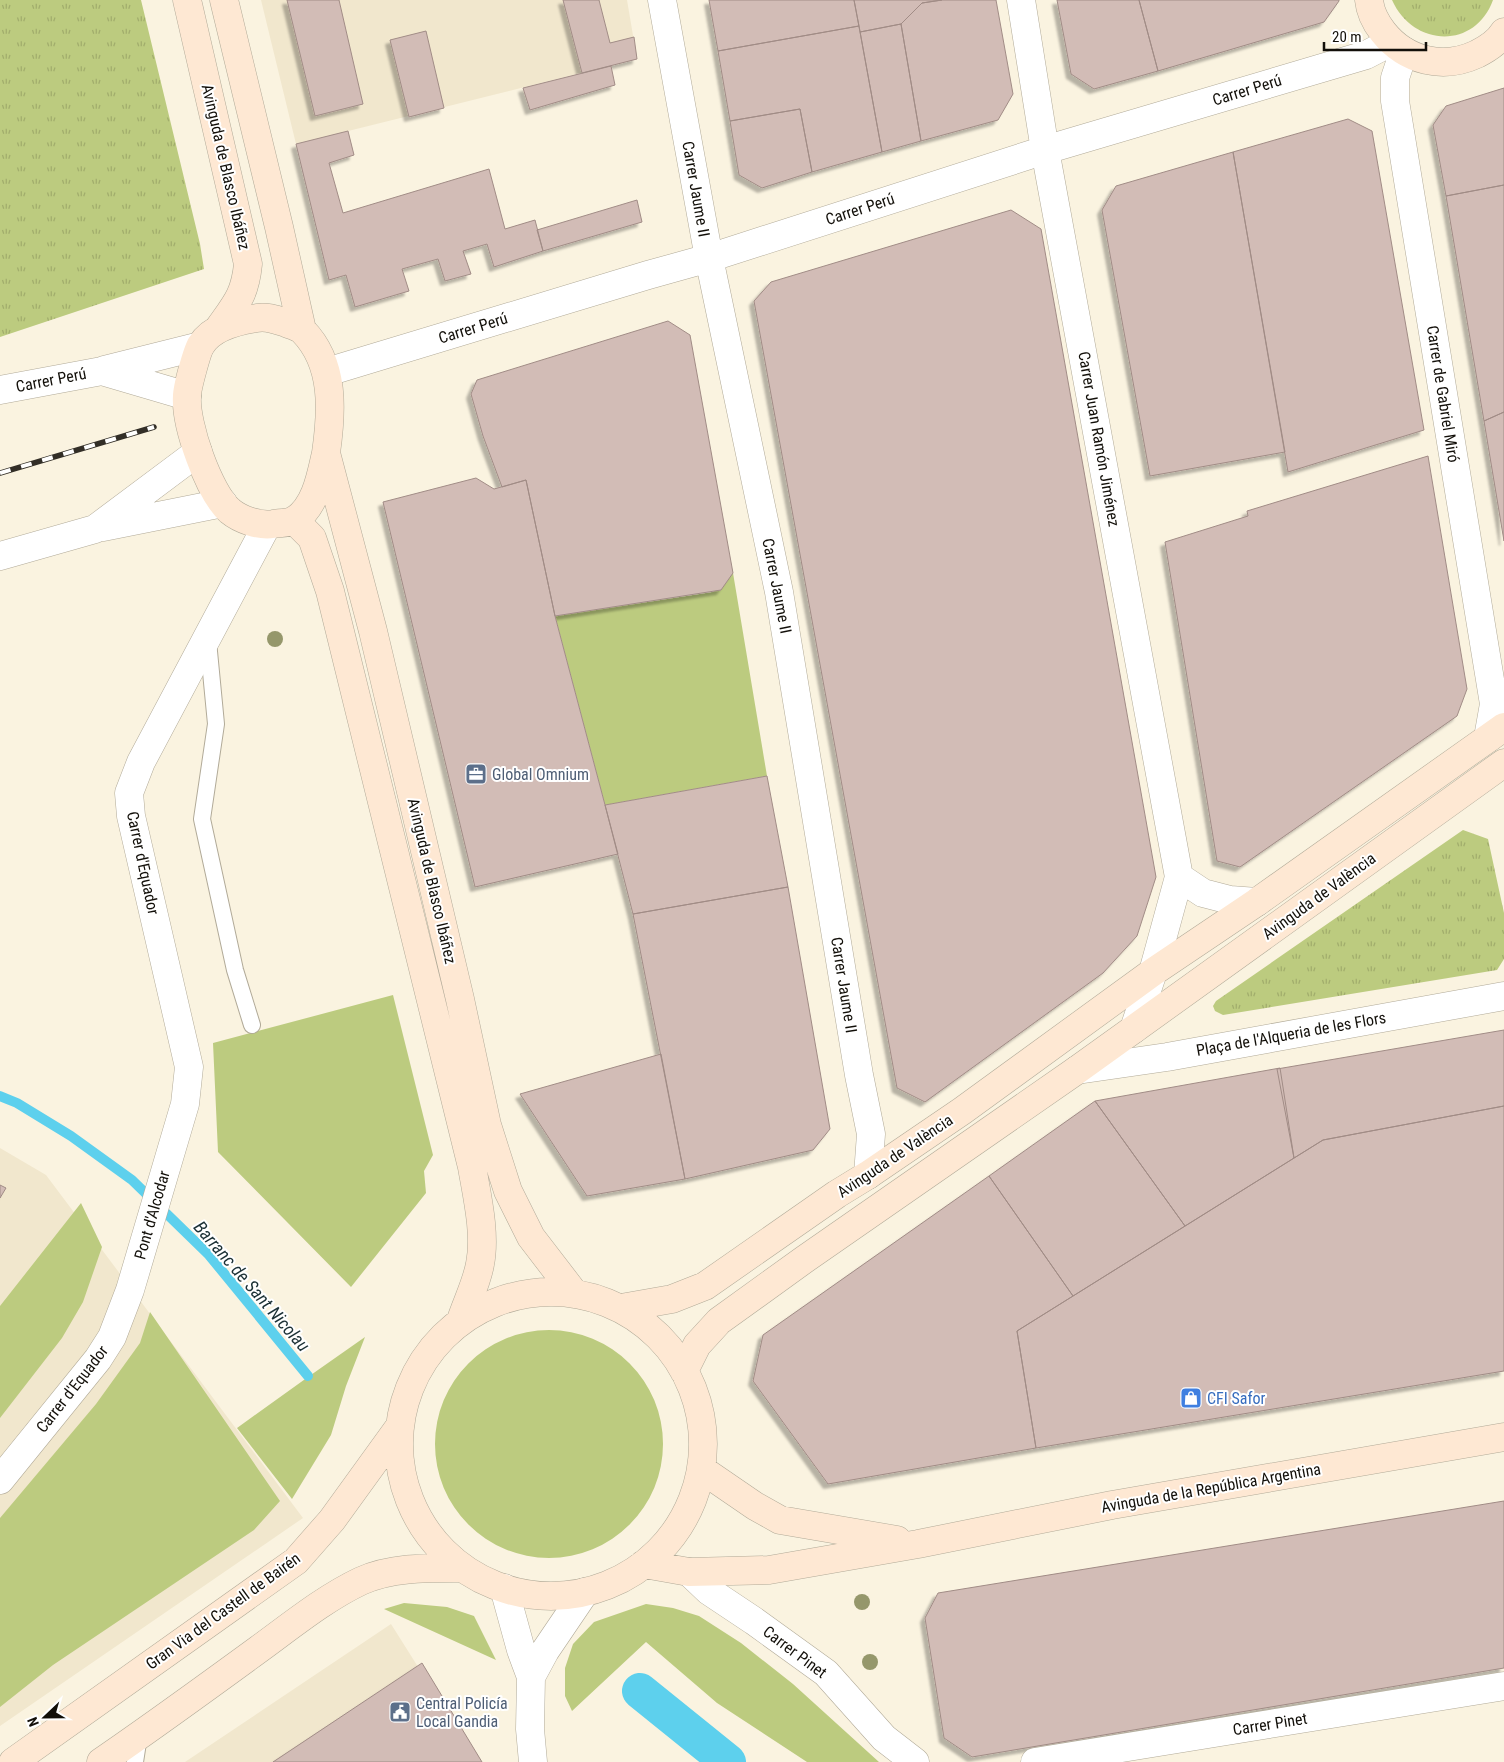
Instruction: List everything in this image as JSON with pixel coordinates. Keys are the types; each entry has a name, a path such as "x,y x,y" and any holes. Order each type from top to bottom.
{"main road":[{"name":"Avinguda de Blasco Ibáñez","path":"187,0 248,264 247,280 242,295 209,337"},
{"path":"224,0 277,217 302,330 318,352 327,372 330,399 330,427 321,478 306,508 294,520 267,525 248,521 231,511 210,481 198,452 189,421 186,396 209,337 260,317 275,319 302,330"},
{"path":"1368,0 1377,24 1397,47 1424,60 1445,63 1466,59 1486,50 1504,32"},
{"name":"Avinguda de Blasco Ibáñez","path":"326,452 376,641 460,999 487,1125 508,1191 530,1236 574,1293"},
{"name":"Avinguda de Blasco Ibáñez","path":"294,520 312,538 330,591 472,1167 480,1212 482,1252 480,1266 461,1320"},
{"name":"Avinguda de València","path":"621,1308 672,1298 705,1286 962,1111 1153,972 1257,902 1496,733"},
{"name":"Avinguda de València","path":"684,1371 697,1345 719,1321 1077,1070 1504,763"},
{"path":"534,1292 574,1293 598,1299 621,1308 646,1325 668,1346 684,1371 697,1402 703,1436 701,1469 690,1505 671,1538 644,1564 621,1579 585,1592 561,1596 537,1596 504,1588 462,1568 438,1546 419,1520 406,1490 399,1458 400,1426 406,1395 419,1366 438,1341 461,1320 496,1301 506,1298 534,1292"},
{"name":"Gran Via del Castell de Bairén","path":"13,1762 296,1561 332,1520 400,1426"},
{"name":"Avinguda de la República Argentina","path":"644,1564 689,1572 768,1570 918,1544 1112,1505 1504,1437"},
{"name":"Avinguda de la República Argentina","path":"701,1469 755,1506 780,1520 918,1544"},
{"path":"101,1762 137,1749 291,1626 325,1602 362,1581 390,1573 424,1568 462,1568"}],"street":[{"name":"Carrer Jaume II","path":"662,0 708,258 779,592 871,1134 868,1175"},
{"name":"Carrer Juan Ramón Jiménez","path":"1021,0 1046,150 1179,877 1153,972"},
{"name":"Carrer Perú","path":"327,372 708,258 1046,150 1397,47"},
{"name":"Carrer de Gabriel Miró","path":"1397,47 1395,101 1494,704 1496,733"},
{"name":"Carrer Perú","path":"0,390 102,371 209,337"},
{"name":"Carrer Perú","path":"102,371 186,396"},
{"path":"94,529 198,452"},
{"path":"0,556 94,529 223,502"},
{"name":"Carrer d'Equador","path":"174,1140 185,1104 189,1067 130,816 129,793 141,762 267,525"},
{"path":"1179,877 1203,893 1230,900 1257,902"},
{"path":"1134,1029 1153,972"},
{"name":"Plaça de l'Alqueria de les Flors","path":"1077,1070 1167,1057 1504,996"},
{"name":"Pont d'Alcodar","path":"130,1290 174,1140"},
{"name":"Carrer d'Equador","path":"0,1480 98,1360 112,1336 130,1290"},
{"name":"Carrer Pinet","path":"689,1572 709,1591 826,1673 884,1738 915,1762"},
{"path":"504,1588 521,1650 531,1677 530,1729 533,1762"},
{"path":"531,1677 545,1652 585,1592"},
{"name":"Carrer Pinet","path":"1036,1762 1504,1686"}],"lane":[{"path":"208,636 216,724 202,819 235,970 252,1024"}],"shaded area":[{"path":"261,0 627,0 637,59 296,144"},
{"path":"0,1148 46,1175 303,1518 0,1726"},
{"path":"391,1624 478,1762 185,1762"}],"green space":[{"path":"0,0 141,0 200,244 204,269 0,337"},
{"path":"1392,0 1493,0 1484,16 1473,28 1459,34 1444,36 1428,34 1414,27 1402,16"},
{"path":"733,573 767,776 605,805 555,616 713,592"},
{"path":"1463,830 1488,839 1504,913 1504,959 1497,970 1223,1015 1215,1011 1213,1006 1216,1001"},
{"path":"393,995 433,1155 424,1171 426,1193 351,1287 218,1152 213,1043"},
{"path":"81,1203 102,1247 83,1302 62,1338 0,1418 0,1306"},
{"path":"150,1312 280,1501 254,1530 53,1665 0,1707 0,1518 96,1404 140,1343"},
{"path":"549,1330 571,1332 593,1339 612,1349 637,1372 649,1390 658,1411 663,1444 661,1466 654,1488 644,1507 621,1532 603,1544 582,1553 549,1558 527,1556 505,1549 486,1539 461,1516 449,1498 440,1477 435,1444 437,1422 444,1400 454,1381 477,1356 495,1344 516,1335"},
{"path":"365,1337 346,1386 331,1435 292,1499 237,1428"},
{"path":"404,1603 447,1607 474,1616 496,1660 384,1609"},
{"path":"646,1604 673,1608 699,1616 741,1643 793,1684 879,1762 807,1762 717,1703 646,1642 572,1711 565,1696 565,1668 573,1644 594,1622"}],"building":[{"path":"287,0 339,0 363,104 315,116"},
{"path":"563,0 599,0 610,43 634,37 637,59 582,73"},
{"path":"709,0 854,0 859,26 718,51"},
{"path":"854,0 942,0 922,3 901,24 860,32"},
{"path":"942,0 996,0 1013,94 998,120 921,141 901,24 922,3"},
{"path":"1057,0 1139,0 1158,71 1094,89 1071,74"},
{"path":"1139,0 1339,1 1324,22 1158,71"},
{"path":"901,24 921,141 882,152 860,32"},
{"path":"859,26 882,152 812,172 800,109 730,121 718,51"},
{"path":"426,31 444,108 409,117 390,40"},
{"path":"611,66 615,85 530,110 523,88"},
{"path":"1504,88 1504,185 1446,196 1433,125 1446,106"},
{"path":"800,109 812,172 762,188 739,175 730,121"},
{"path":"1348,119 1372,131 1424,430 1288,472 1233,152"},
{"path":"348,131 354,155 329,163 343,213 489,169 505,229 535,220 543,251 494,267 487,244 463,251 471,274 445,281 438,259 402,269 409,291 355,307 346,275 329,280 296,144"},
{"path":"1233,152 1285,452 1150,476 1102,210 1116,186"},
{"path":"1504,185 1504,412 1484,421 1446,196"},
{"path":"637,200 642,222 543,251 537,230"},
{"path":"1011,210 1041,229 1156,877 1137,936 1103,973 925,1102 897,1088 754,301 771,282"},
{"path":"668,321 690,335 733,573 721,590 555,616 526,480 502,487 483,436 471,394 477,380"},
{"path":"1504,412 1504,541 1484,421"},
{"path":"1428,456 1467,689 1457,716 1240,867 1217,861 1165,542 1248,516 1247,511"},
{"path":"476,478 494,489 526,480 555,616 618,854 475,887 383,502"},
{"path":"767,776 788,887 633,914 605,805"},
{"path":"788,887 830,1129 813,1150 685,1179 633,914"},
{"path":"1504,1030 1504,1106 1323,1140 1294,1158 1277,1069"},
{"path":"661,1054 685,1179 587,1196 520,1094"},
{"path":"1280,1068 1294,1158 1185,1226 1095,1101"},
{"path":"1095,1101 1185,1226 1073,1296 989,1176"},
{"path":"1504,1106 1504,1371 1036,1448 1017,1331 1323,1140"},
{"path":"989,1176 1073,1296 1017,1331 1036,1448 828,1484 753,1381 763,1335"},
{"path":"0,1185 6,1188 0,1198"},
{"path":"1504,1501 1504,1668 972,1757 944,1738 925,1618 938,1593"},
{"name":"Central Policía Local Gandia","path":"422,1663 482,1762 273,1762"}],"waterway":[{"name":"Barranc de Sant Nicolau","path":"0,1096 17,1103 71,1136 132,1180 209,1255 308,1376"},
{"path":"640,1691 728,1762"}],"railway":[{"path":"0,473 154,427"}],"place":[{"name":"Global Omnium","path":"476,774"},
{"name":"CFI Safor","path":"1191,1398"},
{"name":"Central Policía Local Gandia","path":"400,1712"}]}
